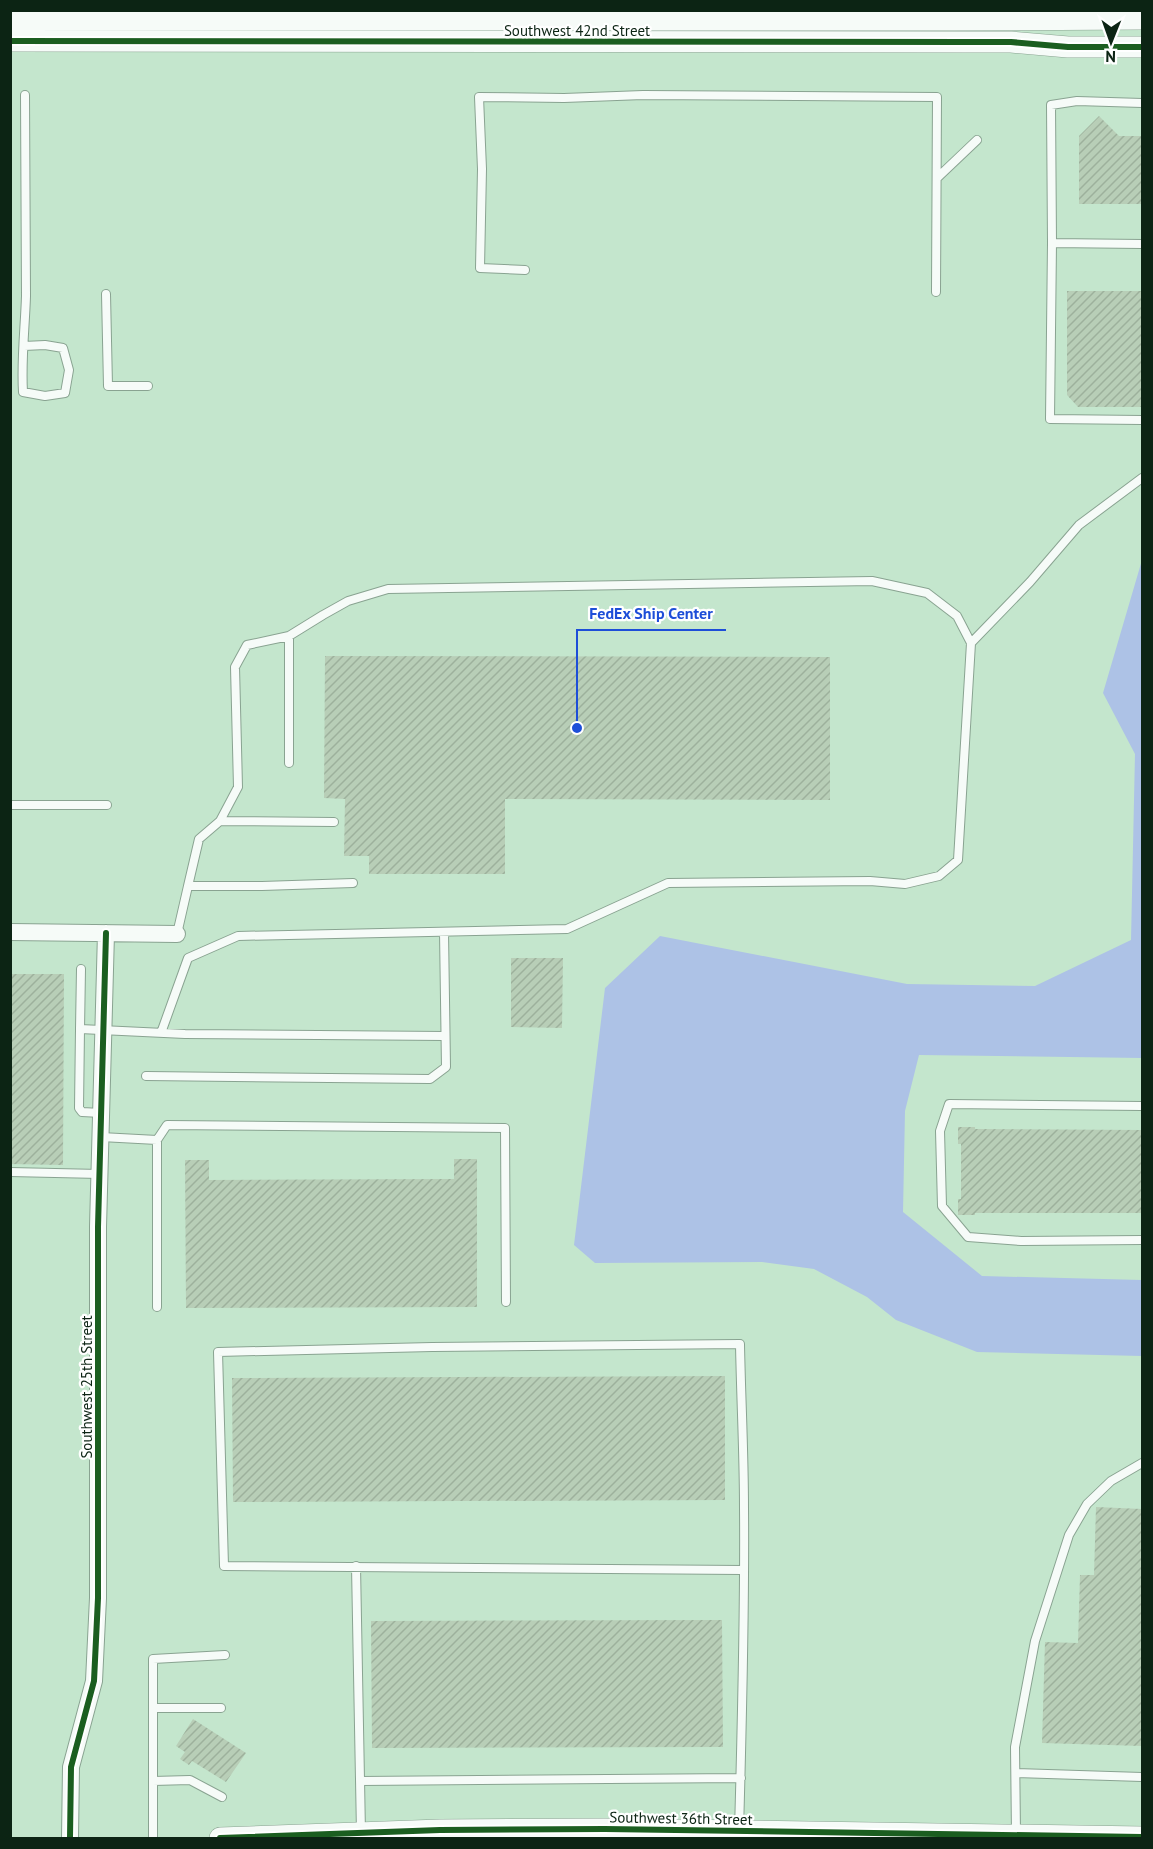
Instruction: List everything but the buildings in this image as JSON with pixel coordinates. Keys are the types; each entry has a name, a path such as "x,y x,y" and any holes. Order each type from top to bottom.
{"street":[{"name":"Southwest 42nd Street","path":"10,20 352,15 958,31 1011,42 1068,47 1143,47"},
{"name":"Southwest 42nd Street","path":"10,41 475,42 958,31 1143,19"},
{"path":"475,42 482,34 522,20"},
{"path":"10,932 177,934"},
{"name":"Southwest 25th Street","path":"70,1839 71,1767 94,1681 98,1598 100,1174 106,933"},
{"name":"Southwest 36th Street","path":"220,1839 361,1834 694,1834 739,1831 768,1835 1143,1837"}],"lane":[{"path":"24,345 63,348 69,370 65,393 45,396 23,392 21,368 24,345 25,95"},
{"path":"525,270 480,268 482,169 479,97 564,98 643,95 937,97 936,292"},
{"path":"1143,103 1077,101 1051,105 1050,419 1143,420"},
{"path":"937,178 977,140"},
{"path":"1052,243 1143,244"},
{"path":"106,294 108,386 148,386"},
{"path":"970,643 1030,582 1079,525 1143,478"},
{"path":"161,1033 188,958 238,936 567,929 668,883 870,881 905,884 939,876 958,860 970,643 957,616 927,593 872,581 388,589 348,602 289,636 247,645 234,666 238,787 220,821 199,839 177,934"},
{"path":"289,636 289,763"},
{"path":"10,805 107,806"},
{"path":"220,821 334,822"},
{"path":"188,886 353,884"},
{"path":"146,1076 430,1079 446,1067 444,932"},
{"path":"81,969 79,1108 82,1112 101,1113"},
{"path":"80,1029 161,1033 445,1036"},
{"path":"1143,1106 949,1104 940,1131 942,1206 968,1237 1021,1241 1143,1239"},
{"path":"157,1307 157,1140 167,1125 505,1128 506,1302"},
{"path":"101,1137 157,1140"},
{"path":"10,1172 100,1174"},
{"path":"739,1831 744,1508 740,1344 218,1352 224,1566 743,1570"},
{"path":"1016,1835 1015,1747 1035,1641 1069,1534 1087,1504 1102,1489 1111,1481 1143,1463"},
{"path":"356,1566 361,1834"},
{"path":"153,1839 153,1659 225,1655"},
{"path":"153,1708 221,1708"},
{"path":"1016,1773 1143,1777"},
{"path":"360,1781 741,1778"},
{"path":"153,1781 190,1780 222,1797"}],"water":[{"path":"1142,560 1142,1058 919,1055 905,1111 903,1212 982,1276 1142,1280 1142,1356 977,1352 896,1320 867,1297 814,1269 762,1262 595,1263 574,1245 605,988 660,936 907,984 1035,986 1131,940 1135,754 1103,693"}],"cycle path":[{"path":"10,41 1011,42 1068,47 1142,47"},
{"path":"70,1838 71,1767 94,1681 98,1598 98,1227 106,933"},
{"path":"220,1838 440,1830 605,1829 1142,1837"}],"place":[{"name":"FedEx Ship Center","path":"577,728"}]}
